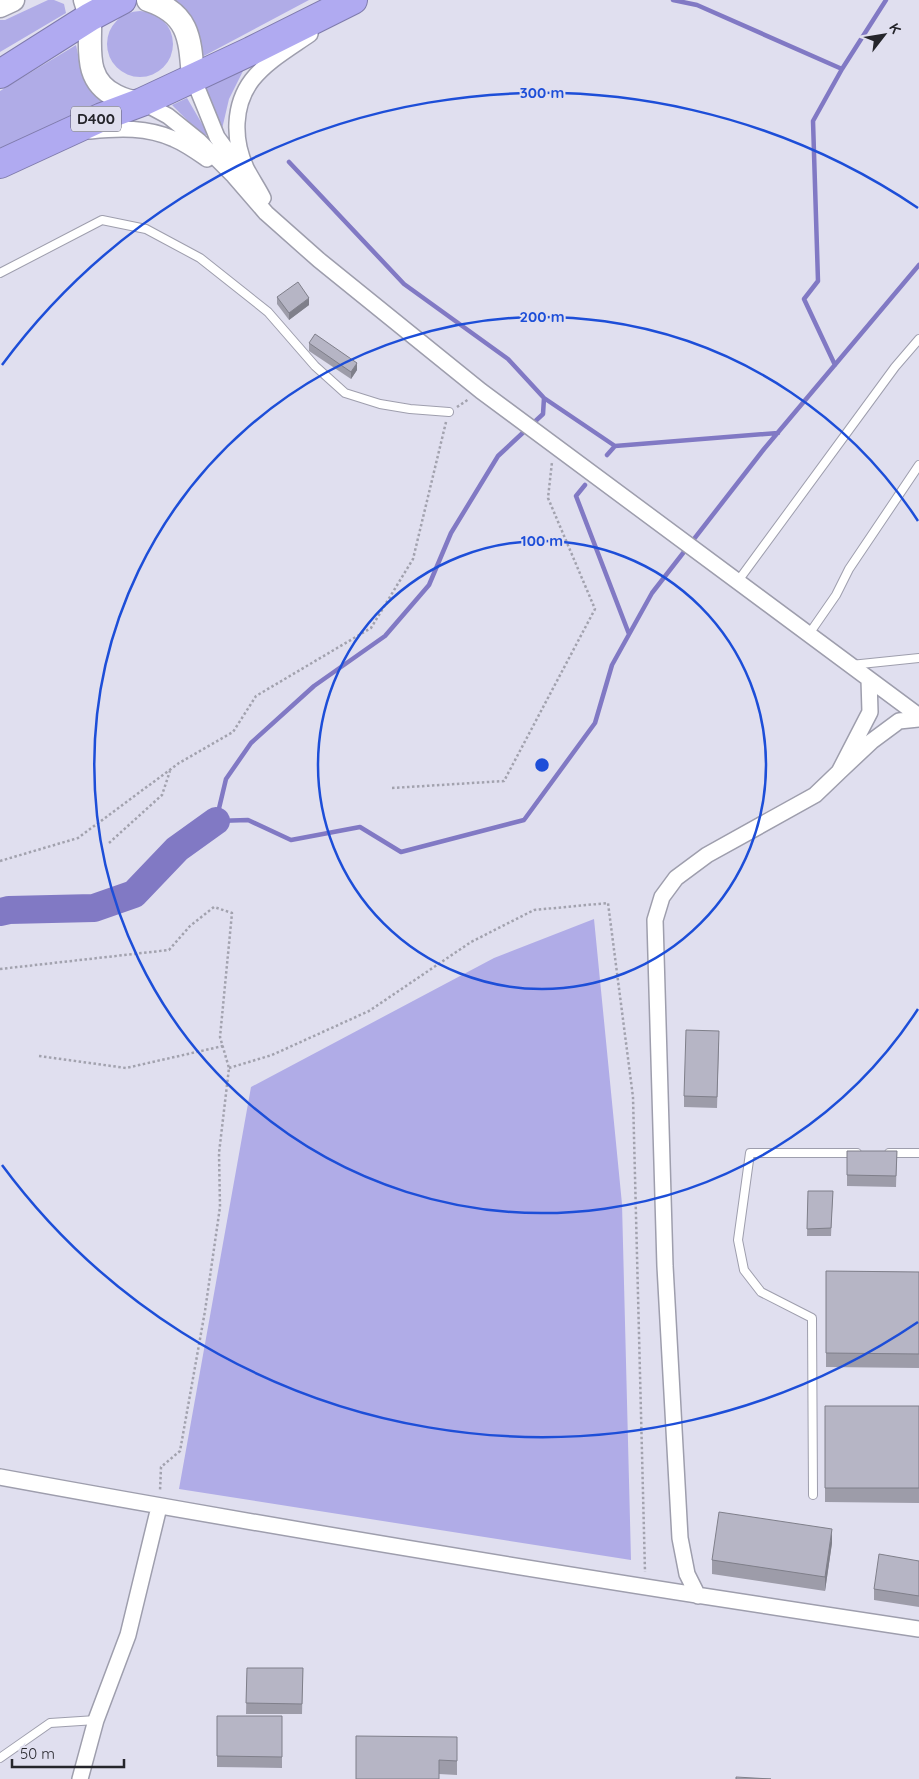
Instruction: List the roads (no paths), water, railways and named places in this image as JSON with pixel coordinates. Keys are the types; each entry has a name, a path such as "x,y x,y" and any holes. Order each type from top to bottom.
{"highway":[{"path":"0,74 87,9 122,0"},
{"name":"D400","path":"0,164 66,132 142,102 353,0"}],"street":[{"path":"0,6 13,0"},
{"path":"148,0 168,8 186,28 190,41 193,78 217,137 238,168 319,260 481,391 919,717"},
{"path":"263,198 246,167 237,141 237,120 242,98 253,79 278,55 360,0"},
{"name":"D400","path":"87,9 90,62 102,86 124,100 142,102 168,116 198,141 234,176 266,213 319,260"},
{"name":"D400","path":"66,132 116,128 147,129 176,139 234,176"},
{"path":"840,772 870,712 869,679"},
{"path":"698,1596 687,1574 680,1538 665,1266 655,920 662,897 676,878 707,855 815,795 872,741 899,721 919,717"},
{"path":"0,1477 159,1507 646,1588 919,1629"},
{"path":"80,1779 96,1720 128,1636 159,1507"}],"lane":[{"path":"0,273 102,220 146,229 200,258 268,312 315,366 345,393 380,404 410,409 449,412"},
{"path":"738,582 895,367 919,339"},
{"path":"809,634 836,595 849,568 919,465"},
{"path":"850,665 919,658"},
{"path":"813,1495 812,1318 761,1292 744,1270 738,1240 750,1153 869,1153"},
{"path":"879,1153 919,1153"},
{"path":"0,1758 50,1723 96,1720"}],"waterway":[{"path":"673,0 697,5 842,69 813,121 818,281 804,299 835,365"},
{"path":"842,69 886,0"},
{"path":"289,162 404,284 508,359 544,398 543,414 498,456 451,533 429,585 385,636 314,686 251,743 226,779 216,821 248,820 291,840 360,827 401,852 524,820 595,723 612,665 652,593 764,449 919,265"},
{"path":"544,398 615,446"},
{"path":"607,455 615,446 778,433"},
{"path":"585,485 576,496 629,634"},
{"path":"0,912 9,910 94,908 134,894 177,849 216,821"}]}
